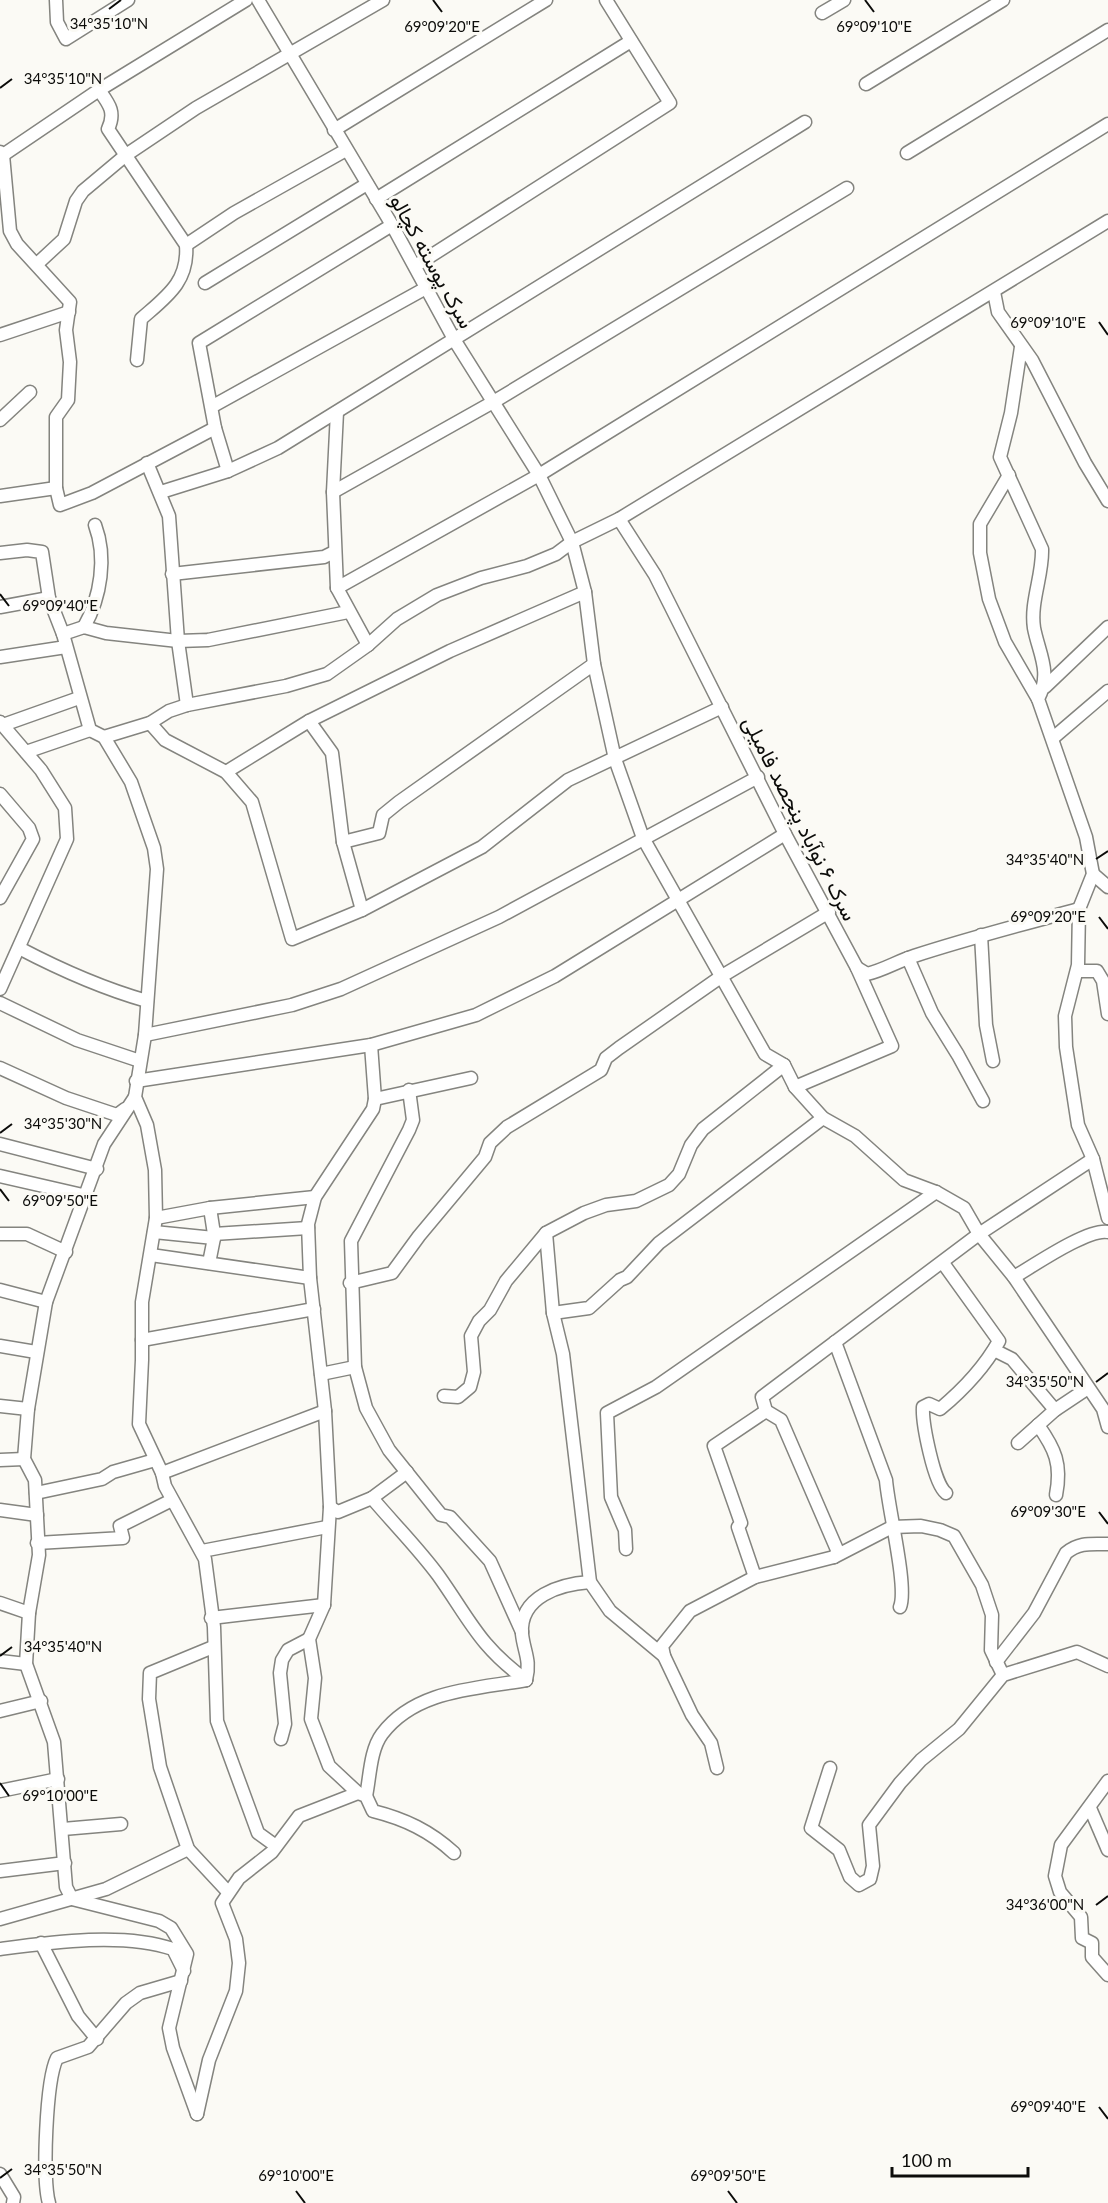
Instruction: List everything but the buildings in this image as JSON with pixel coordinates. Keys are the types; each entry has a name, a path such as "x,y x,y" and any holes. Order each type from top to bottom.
{"street":[{"path":"56,0 57,22 66,39 128,0"},
{"path":"215,428 92,493 60,505 56,488 56,417 68,400 70,362 66,330 70,302 17,244 10,231 4,203 1,154 99,90 246,0"},
{"name":"سرک پوسته کچالو","path":"258,0 392,225 455,341 495,401 539,475 572,542 585,592 594,664 615,759 643,838 680,899 765,1054 784,1065"},
{"path":"37,264 64,239 76,201 83,191 126,154 196,108 291,56 383,0"},
{"path":"334,130 546,0"},
{"path":"415,266 670,103 606,0"},
{"path":"822,13 844,0"},
{"path":"866,84 1003,0"},
{"path":"907,153 1108,30"},
{"path":"376,199 631,41"},
{"path":"99,90 111,108 112,120 108,129 186,245 187,263 180,282 141,319 137,360"},
{"path":"161,492 228,471 278,448 455,341 805,122"},
{"path":"337,588 539,475 1108,124"},
{"path":"186,245 234,213 346,150"},
{"path":"206,283 367,184"},
{"path":"333,492 495,401 847,188"},
{"path":"105,737 150,723 187,705 286,686 327,674 368,645 397,619 437,595 481,578 527,566 555,554 572,542 619,519 1108,221"},
{"path":"228,471 215,428 213,406 199,343 392,225"},
{"path":"213,406 426,288"},
{"path":"994,292 998,312 1032,360 1108,501"},
{"path":"0,335 69,312"},
{"path":"1021,347 1011,413 1000,457 1042,549 1034,627 1043,654 1045,687"},
{"path":"0,420 30,393"},
{"path":"337,412 333,492 337,588 348,612 368,645"},
{"path":"147,463 161,492 169,516 178,641 187,705"},
{"path":"1009,475 980,524 980,553 989,599 1005,642 1038,699 1086,837 1093,874 1079,909 1077,971 1065,1016 1066,1047 1078,1125 1093,1159 1108,1218"},
{"path":"0,496 56,488"},
{"name":"سرک ۶ نوآباد پنجصد فامیلی","path":"619,519 655,575 785,834 829,912 892,1046 795,1087"},
{"path":"84,627 94,609 99,575 102,544 94,525"},
{"path":"0,553 27,550 42,552 49,598 63,634 79,698 90,730"},
{"path":"172,574 324,557 334,552"},
{"path":"226,772 309,721 450,651 585,592"},
{"path":"0,607 49,598"},
{"path":"63,634 84,627 106,633 178,641 208,640 348,612"},
{"path":"1038,699 1045,687 1108,627"},
{"path":"0,657 66,647"},
{"path":"343,842 379,833 383,815 399,802 594,664"},
{"path":"1053,738 1108,692"},
{"path":"0,988 67,839 65,808 26,752 1,723 79,698"},
{"path":"1098,700 1108,711"},
{"path":"150,723 165,740 226,772 252,802 292,939 362,910 482,847 568,780 722,707"},
{"path":"309,721 332,753 343,842 362,910"},
{"path":"26,752 90,730 105,737 131,782 154,848 156,905 145,1035 135,1097 147,1125 155,1170 156,1218 142,1302 139,1424 162,1473 165,1486 202,1551 214,1627 217,1721 258,1833 276,1846"},
{"path":"145,1035 292,1005 341,989 499,917 758,777"},
{"path":"0,898 5,881 33,840 29,828 2,800"},
{"path":"136,1081 371,1045 476,1015 555,976 785,834"},
{"path":"1093,874 1108,887"},
{"path":"857,968 867,974 889,968 908,957 1079,909"},
{"path":"350,1282 392,1274 407,1251 485,1157 490,1143 507,1127 602,1071 606,1058 618,1048 722,976 829,912"},
{"path":"981,935 986,1025 993,1061"},
{"path":"19,948 72,976 108,990 147,1001"},
{"path":"908,957 932,1013 958,1054 983,1101"},
{"path":"1077,971 1097,971 1102,981 1108,1014"},
{"path":"0,1003 77,1040 140,1061"},
{"path":"371,1045 375,1099 373,1108 315,1197 308,1228 310,1278 325,1411 330,1507 324,1605 309,1639 315,1678 311,1719 329,1766 362,1795 373,1811 406,1820 440,1840 454,1854"},
{"path":"444,1396 458,1397 470,1387 474,1372 471,1336 479,1321 490,1310 506,1281 546,1233 584,1213 606,1205 636,1201 669,1185 679,1174 691,1145 703,1129 784,1065 795,1087 823,1118 855,1136 904,1180 936,1192 964,1208 979,1234 1014,1277 1088,1388 1106,1408 1108,1427"},
{"path":"0,1068 66,1098 117,1115 126,1109"},
{"path":"375,1099 471,1078"},
{"path":"409,1090 413,1120 351,1241 350,1282 355,1367 366,1408 389,1450 441,1515 450,1517 490,1561 522,1632 530,1666 526,1680"},
{"path":"135,1097 104,1144 97,1169 46,1302 36,1352 24,1459 35,1480 39,1555 29,1613 26,1664 54,1742 63,1828 66,1887 72,1899 159,1921 171,1928 187,1954 169,2028 173,2048 197,2114 209,2060 236,1991 239,1963 236,1939 222,1903 239,1878 276,1846 299,1816 362,1795"},
{"path":"553,1313 590,1308 620,1280 627,1277 659,1242 823,1118"},
{"path":"0,1144 97,1169"},
{"path":"834,1557 838,1552 786,1430 781,1420 766,1411 762,1397 979,1234 1093,1159"},
{"path":"0,1176 87,1196"},
{"path":"626,1549 624,1530 611,1497 607,1413 656,1387 936,1192"},
{"path":"156,1218 210,1208 315,1197"},
{"path":"209,1263 214,1236 210,1208"},
{"path":"154,1232 214,1236 308,1228"},
{"path":"1014,1277 1077,1241 1102,1231 1108,1232"},
{"path":"546,1233 553,1313 563,1354 590,1582 610,1611 664,1656"},
{"path":"0,1234 27,1234 66,1252"},
{"path":"151,1255 310,1278"},
{"path":"943,1263 999,1341 970,1382 940,1409 929,1404 923,1407 934,1467 941,1490 946,1493"},
{"path":"0,1290 46,1302"},
{"path":"142,1340 314,1309"},
{"path":"835,1342 886,1480 902,1601 900,1607"},
{"path":"0,1346 36,1352"},
{"path":"994,1350 1012,1359 1055,1410"},
{"path":"321,1374 355,1367"},
{"path":"1018,1443 1055,1410 1088,1388"},
{"path":"0,1406 28,1408"},
{"path":"162,1473 325,1411"},
{"path":"755,1577 738,1527 741,1522 714,1446 766,1411"},
{"path":"1038,1425 1055,1448 1059,1480 1056,1495"},
{"path":"0,1460 24,1459"},
{"path":"36,1492 102,1479 113,1472 155,1460"},
{"path":"330,1507 338,1512 372,1498 407,1472"},
{"path":"372,1498 438,1575 485,1645 500,1662 526,1680"},
{"path":"37,1543 123,1538 120,1526 172,1500"},
{"path":"0,1510 37,1515"},
{"path":"717,1768 711,1743 692,1715 664,1656 662,1646 690,1611 755,1577 834,1557 892,1527 921,1526 954,1536 982,1585 992,1615 991,1650 1003,1675"},
{"path":"202,1551 327,1527"},
{"path":"996,1662 1034,1613 1066,1553 1082,1544 1108,1544"},
{"path":"522,1632 534,1602 548,1590 590,1582"},
{"path":"0,1602 29,1613"},
{"path":"211,1618 324,1605"},
{"path":"281,1739 285,1724 280,1682 282,1660 288,1650 309,1639"},
{"path":"213,1647 150,1673 149,1699 160,1767 188,1849 228,1892"},
{"path":"830,1767 811,1828 839,1850 850,1877 859,1885 870,1879 873,1866 869,1825 900,1783 921,1760 959,1729 1003,1675 1077,1652 1108,1666"},
{"path":"0,1661 26,1664"},
{"path":"362,1795 375,1749 382,1734 412,1708 437,1695 526,1680"},
{"path":"0,1711 40,1701"},
{"path":"0,1791 58,1779"},
{"path":"1108,1781 1061,1845 1055,1875 1060,1892 1081,1917 1082,1938 1092,1943 1092,1957 1108,1975"},
{"path":"1090,1808 1108,1850"},
{"path":"63,1828 121,1824"},
{"path":"0,1919 106,1889 188,1849"},
{"path":"0,1871 64,1863"},
{"path":"0,1949 41,1944 153,1942 173,1949 182,1976"},
{"path":"41,1944 78,2016 97,2038"},
{"path":"49,2203 48,2104 52,2070 57,2058 88,2047 107,2022 126,2003 140,1994 182,1976"},
{"path":"0,2174 15,2197 13,2203"}]}
